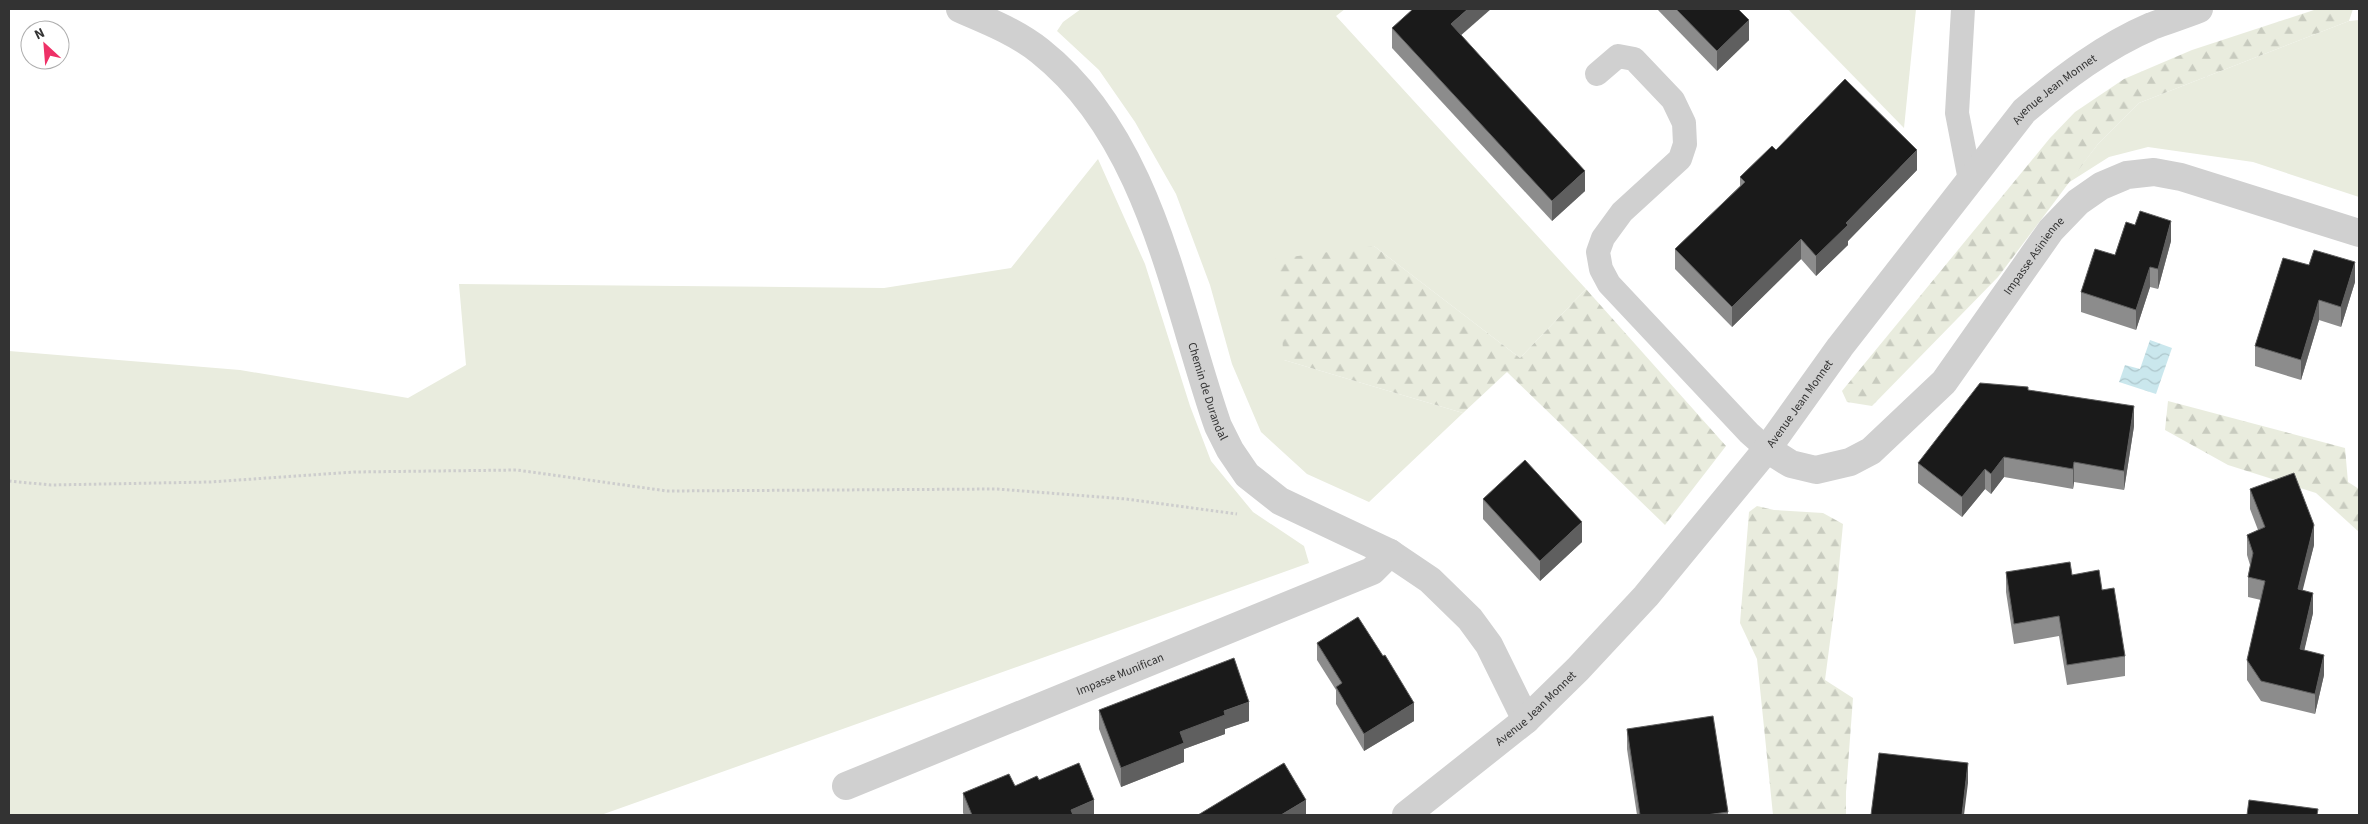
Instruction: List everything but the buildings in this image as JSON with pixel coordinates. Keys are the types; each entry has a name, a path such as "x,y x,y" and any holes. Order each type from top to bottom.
{"street":[{"name":"Chemin de Durandal","path":"960,9 1006,29 1040,52 1082,92 1116,143 1145,200 1218,426 1230,450 1247,475 1280,501 1390,553 1430,580 1470,619 1489,645 1526,720"},
{"name":"Avenue Jean Monnet","path":"1406,815 1526,720 1578,669 1646,596 1767,449 1840,347 2024,111 2057,83 2104,51 2151,27 2199,9"},
{"name":"Impasse Asinienne","path":"1767,449 1791,464 1816,470 1850,462 1871,451 1944,382 2051,230 2078,202 2101,186 2127,175 2154,172 2181,177 2359,232"},
{"name":"Impasse Munifican","path":"846,786 1372,571 1390,553"}],"lane":[{"path":"1963,9 1957,113 1970,180"},
{"path":"1597,74 1618,56 1634,59 1673,100 1684,123 1686,144 1680,159 1622,212 1603,238 1598,252 1601,269 1609,284 1749,433 1767,449"}],"path":[{"path":"9,481 51,485 210,482 354,472 516,470 668,491 997,489 1126,499 1246,516"}],"green space":[{"path":"1081,9 1345,9 1336,16 1586,289 1520,358 1374,246 1284,360 1463,413 1369,502 1307,474 1261,432 1232,364 1210,285 1176,194 1135,122 1099,70 1057,31 1063,22"},
{"path":"1788,9 1916,9 1904,128"},
{"path":"2317,9 2353,9 2349,21 2139,103 2098,144 1998,277 1872,406 1847,402 1842,391 2050,138 2075,112 2124,79 2192,50"},
{"path":"2359,20 2359,197 2253,162 2148,147 2109,157 2068,183 2098,144 2139,103 2349,21"},
{"path":"1098,159 1145,264 1190,406 1211,461 1253,512 1304,546 1309,563 601,815 9,815 9,351 240,370 408,398 466,365 459,284 884,288 1011,268"},
{"path":"1374,246 1520,358 1586,289 1726,446 1665,525 1507,372 1463,413 1284,360 1275,259"},
{"path":"2168,401 2345,448 2348,482 2359,489 2359,532 2316,493 2228,465 2165,430"},
{"path":"1757,506 1774,510 1823,513 1843,524 1825,680 1853,698 1846,815 1773,815 1757,659 1740,623 1749,512"}],"water":[{"path":"2150,340 2172,348 2156,394 2119,382 2125,365 2140,369"}]}
